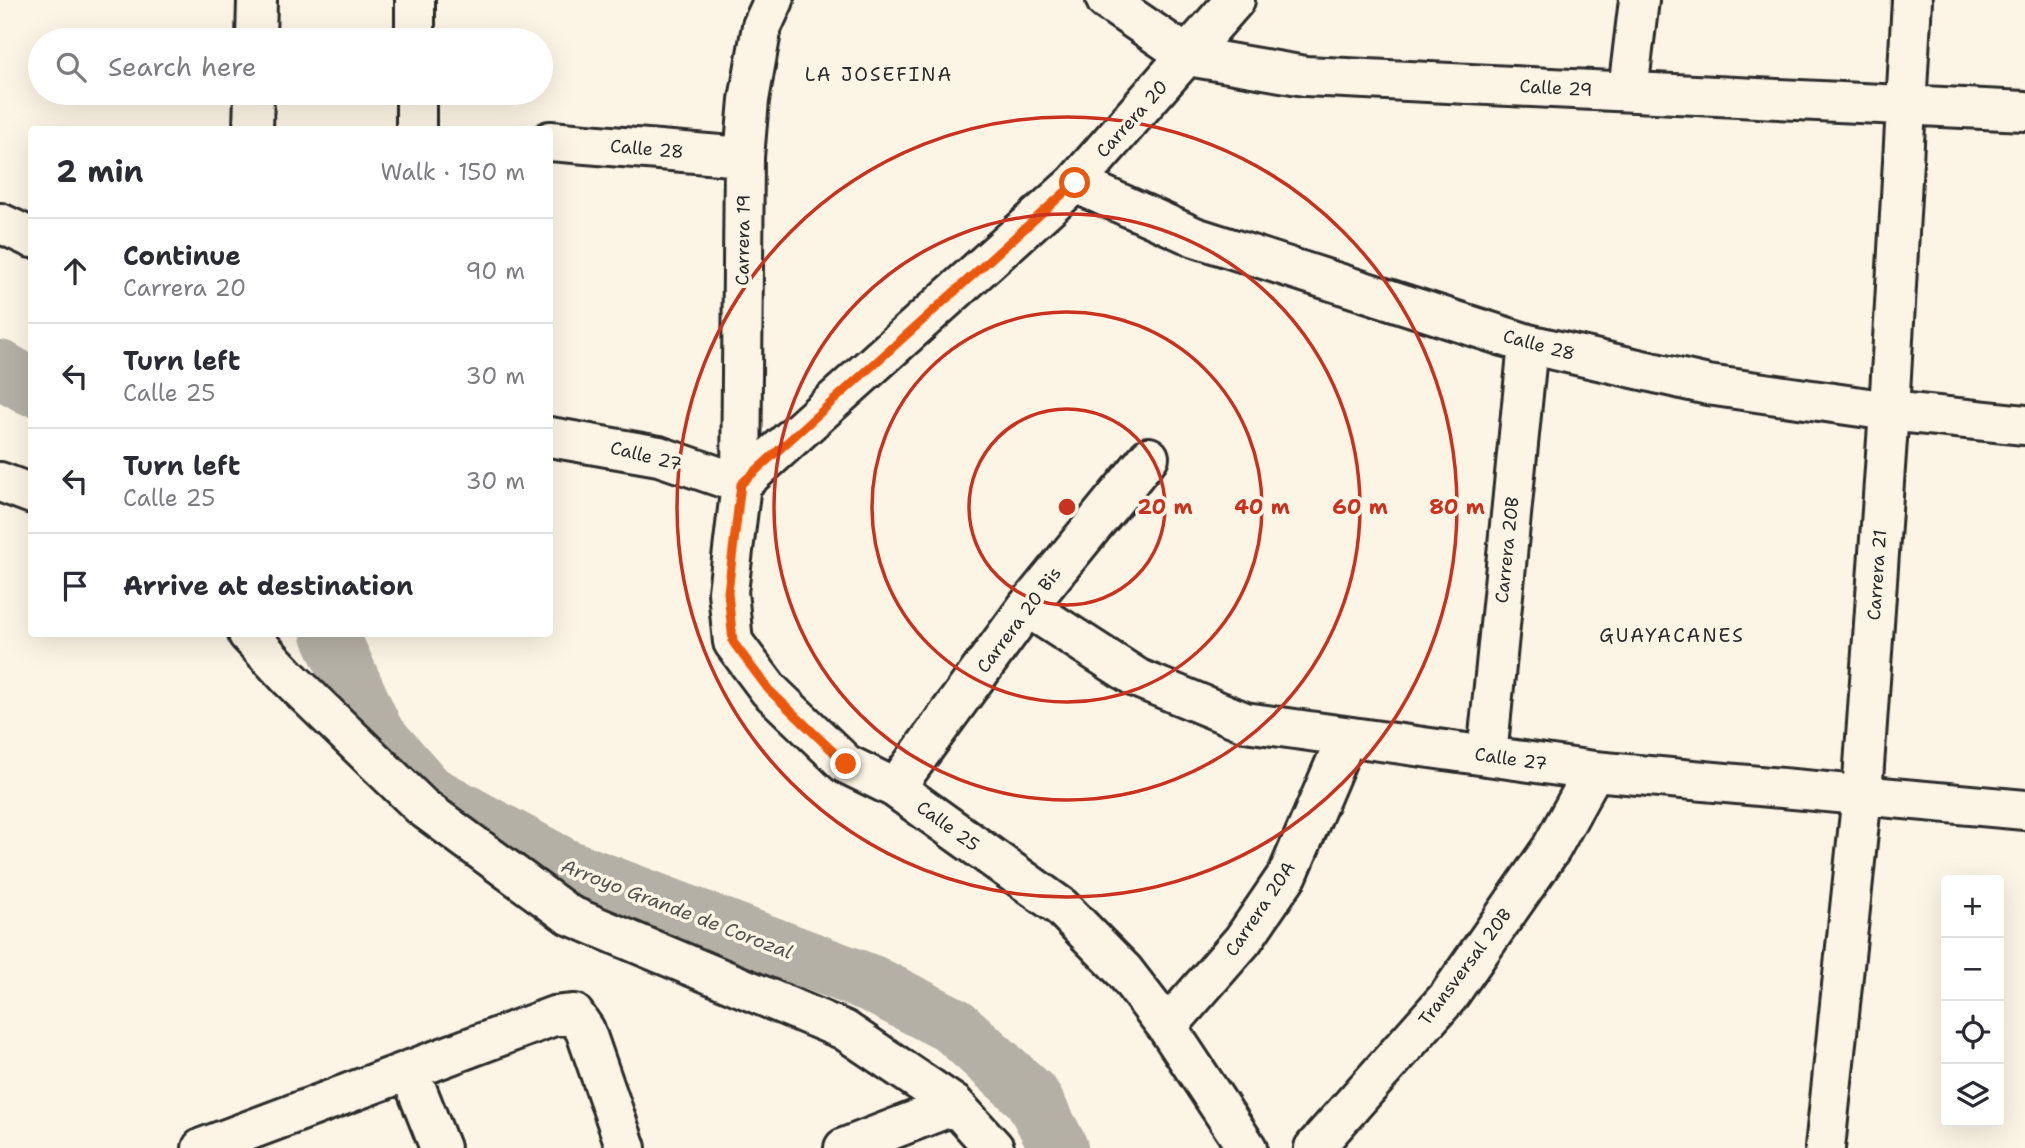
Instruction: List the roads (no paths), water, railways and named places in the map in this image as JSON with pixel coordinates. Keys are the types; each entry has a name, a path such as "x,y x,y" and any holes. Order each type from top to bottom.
{"street":[{"path":"256,28 257,0"},
{"path":"415,0 415,28"},
{"name":"Carrera 19","path":"741,484 744,157 749,100 760,38 774,0"},
{"name":"Calle 29","path":"1106,0 1188,56 1305,76 2025,111"},
{"name":"Carrera 20","path":"741,484 1075,183 1235,0"},
{"path":"1628,91 1639,0"},
{"name":"Carrera 21","path":"1825,1148 1862,794 1889,411 1912,0"},
{"path":"253,126 254,105"},
{"path":"416,105 416,126"},
{"name":"Calle 28","path":"553,141 744,157"},
{"name":"Calle 28","path":"1075,183 1195,237 1528,344 1708,385 1889,411 2025,425"},
{"path":"0,223 28,236"},
{"name":"Carrera 20B","path":"1486,756 1528,344"},
{"name":"Calle 27","path":"553,438 659,456 741,484"},
{"name":"Carrera 20 Bis","path":"895,788 1027,607 1149,457"},
{"path":"0,482 28,493"},
{"name":"Calle 25","path":"741,484 728,592 733,642 769,690 846,764 895,788 1060,907 1125,971 1167,1027 1247,1148"},
{"name":"Calle 27","path":"1027,607 1137,678 1245,722 1594,771 2025,810"},
{"path":"251,637 289,678 422,807 569,915 844,1030 955,1105 994,1148"},
{"name":"Carrera 20A","path":"1167,1027 1243,940 1288,874 1346,738"},
{"name":"Transversal 20B","path":"1314,1148 1448,997 1551,849 1594,771"},
{"path":"202,1148 246,1140 410,1070 554,1016 574,1014 585,1030 626,1148"},
{"path":"410,1070 440,1148"},
{"path":"844,1148 955,1105"}],"waterway":[{"name":"Arroyo Grande de Corozal","path":"0,369 28,385"},
{"name":"Arroyo Grande de Corozal","path":"331,637 375,733 428,793 564,867 872,984 954,1026 1032,1097 1059,1148"}],"district":[{"name":"LA JOSEFINA","path":"879,74"},
{"name":"GUAYACANES","path":"1672,635"}]}
